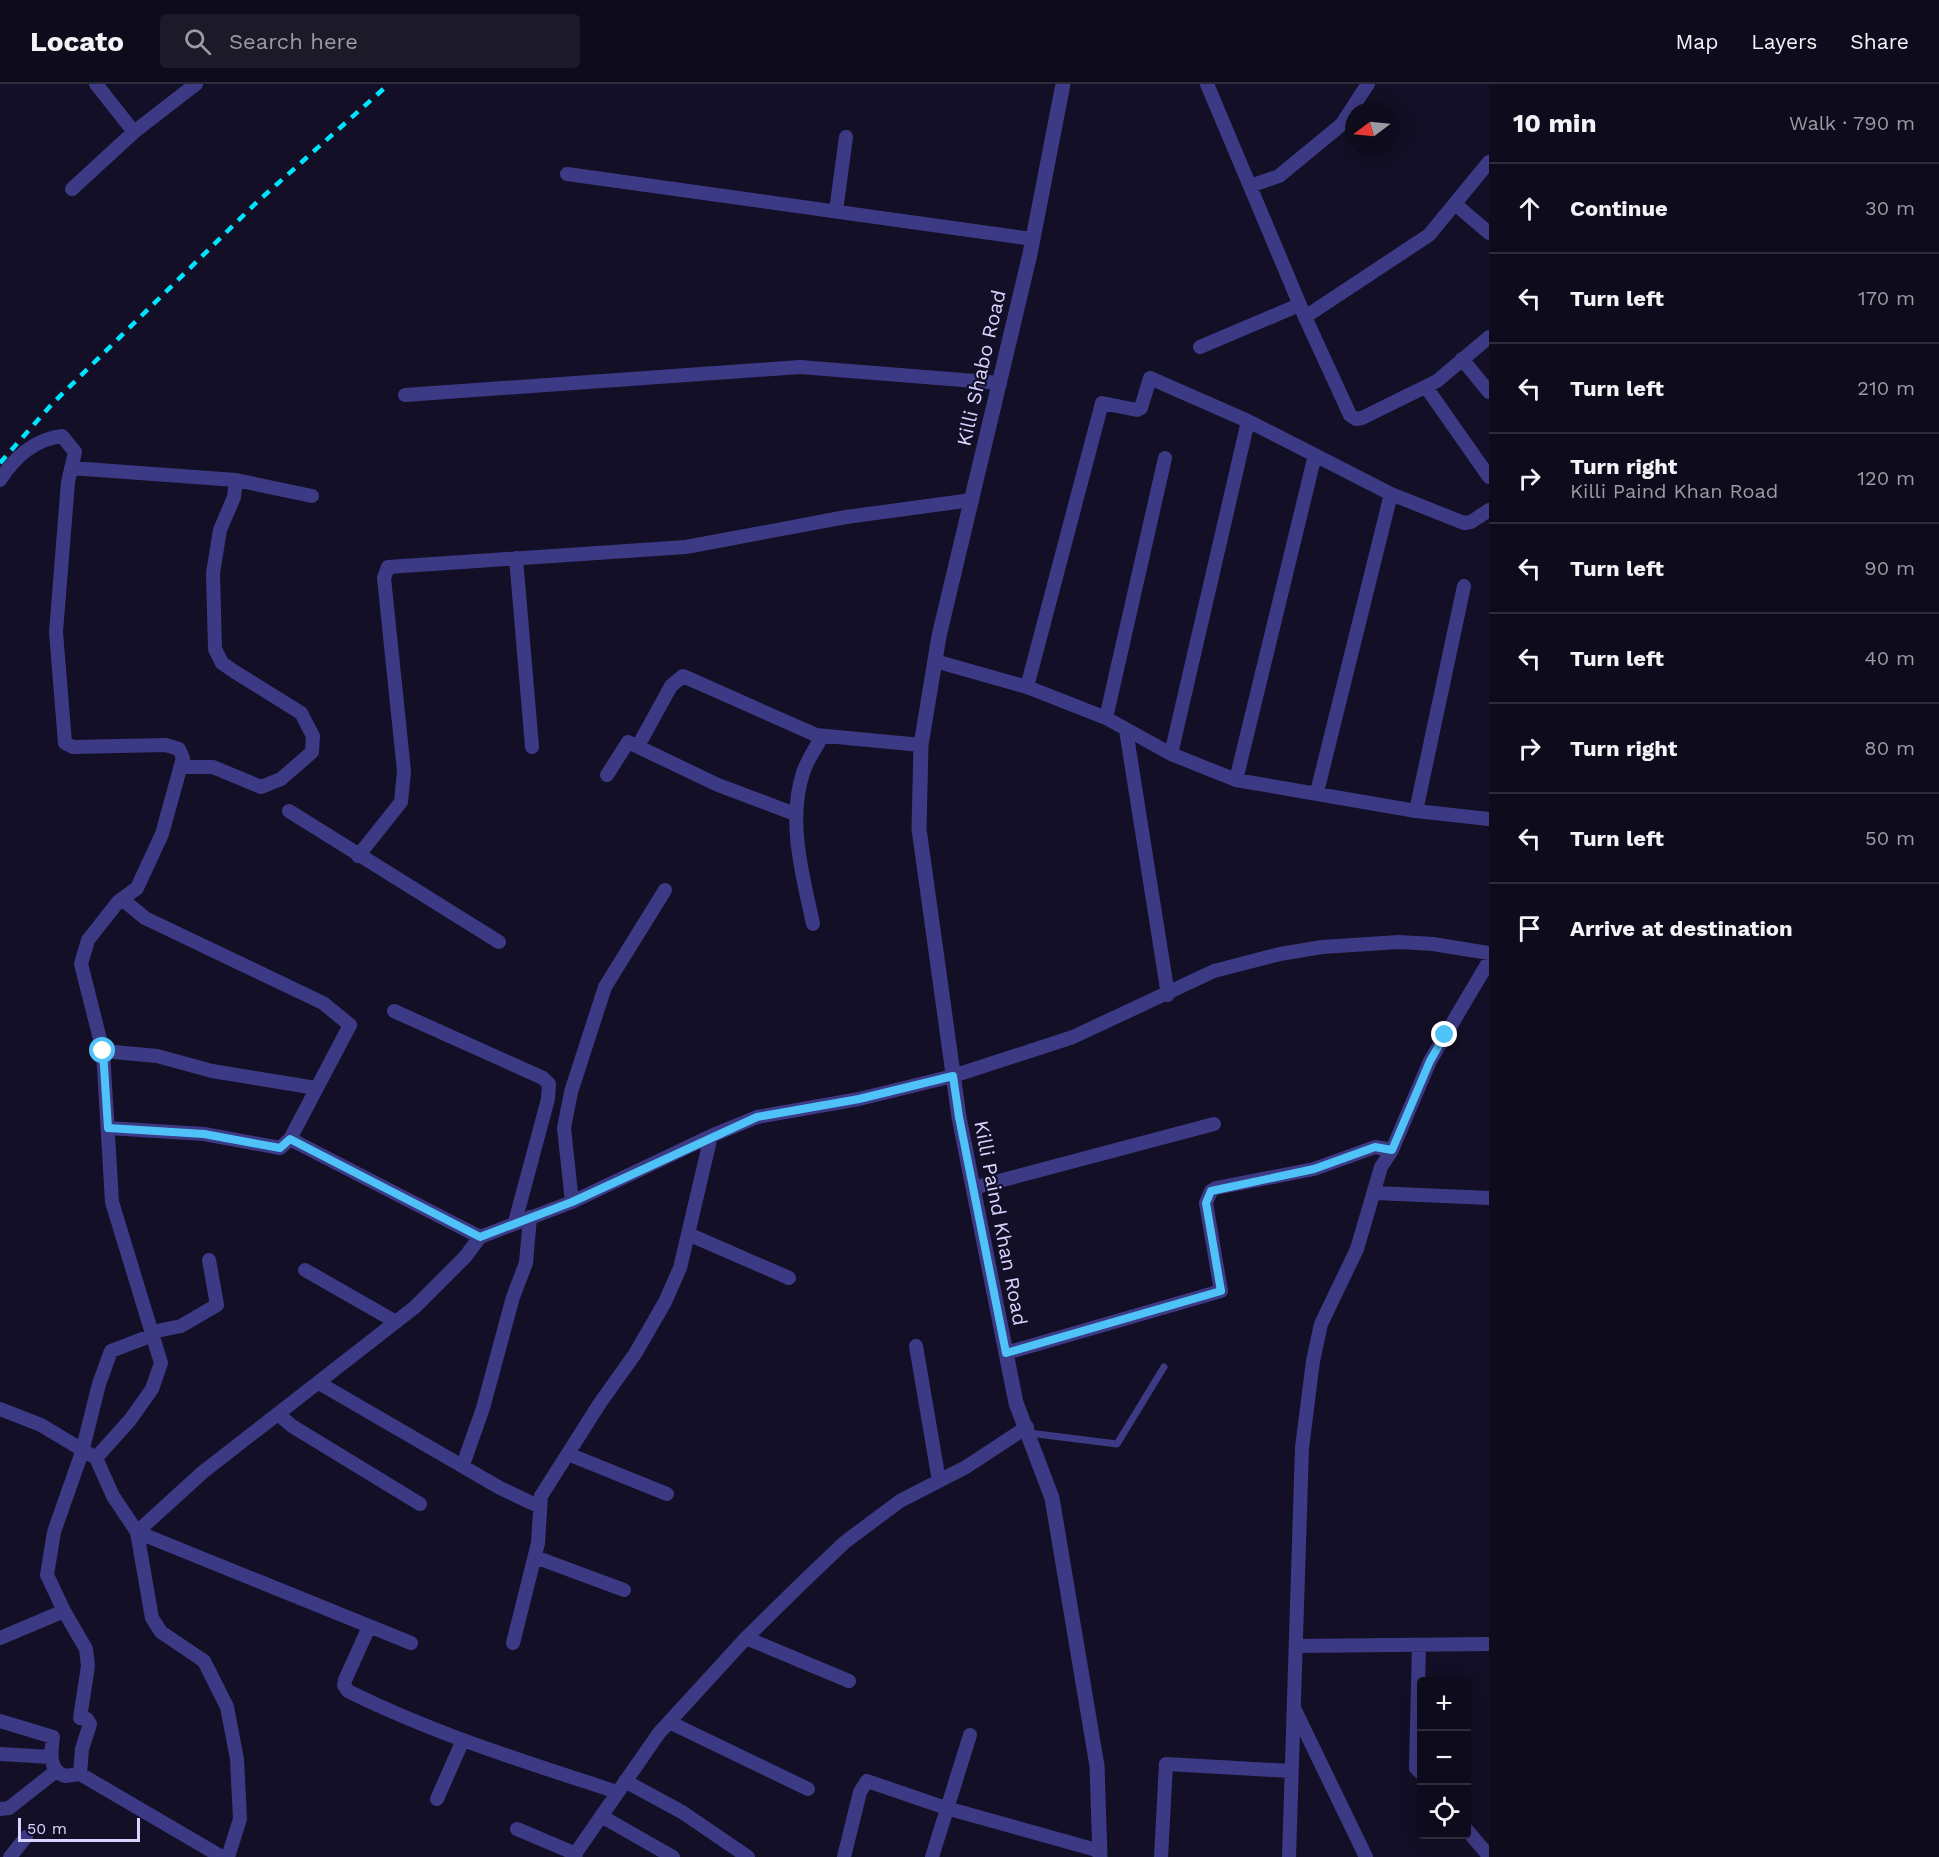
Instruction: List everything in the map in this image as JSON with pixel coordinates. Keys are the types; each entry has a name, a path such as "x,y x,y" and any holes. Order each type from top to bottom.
{"street":[{"path":"96,84 134,132"},
{"path":"72,189 134,132 196,84"},
{"name":"Killi Shabo Road","path":"935,661 1032,239 1063,84"},
{"path":"1207,84 1302,311 1350,415 1356,419 1426,387 1489,337"},
{"path":"1250,186 1279,176 1341,125 1368,84"},
{"path":"836,211 846,137"},
{"path":"1200,347 1302,311 1430,236 1489,162"},
{"path":"567,174 1032,239"},
{"path":"1455,204 1489,233"},
{"path":"1462,359 1489,392"},
{"path":"405,395 800,368 1000,383"},
{"path":"1027,687 1102,403 1137,410 1141,408 1150,378 1248,421 1391,494 1464,523 1471,522 1489,510"},
{"path":"1426,387 1489,477"},
{"path":"1171,754 1248,421"},
{"path":"0,480 32,446 45,438 62,436 75,453 71,468 56,632 65,742 73,747 166,746 179,749 183,758 162,834 137,888 122,899 88,940 81,964 103,1051 112,1202 161,1363 152,1389 130,1420 96,1458"},
{"path":"1236,780 1315,455"},
{"path":"1106,718 1165,458"},
{"path":"71,468 236,480 312,496"},
{"path":"180,767 213,767 261,787 281,779 312,752 313,736 301,712 273,698 222,663 215,649 213,573 220,530 234,497 236,480"},
{"path":"1317,792 1391,494"},
{"path":"358,856 401,802 404,771 384,578 388,567 686,548 846,517 972,500"},
{"path":"516,558 532,747"},
{"path":"1416,811 1464,586"},
{"path":"935,661 1027,687 1106,718 1171,754 1236,780 1317,792 1416,811 1489,819"},
{"name":"Killi Paind Khan Road","path":"935,661 921,745 919,829 953,1076 1016,1403 1052,1498 1096,1766 1100,1854"},
{"path":"638,746 671,686 683,676 822,736 921,745"},
{"path":"1126,730 1168,995"},
{"path":"813,924 801,865 795,814 803,772 822,736"},
{"path":"607,776 628,742 718,785 795,814"},
{"path":"289,811 499,942"},
{"path":"572,1202 564,1128 571,1092 605,987 665,890"},
{"path":"108,1128 204,1134 266,1148 280,1148 290,1139 350,1025 345,1018 322,1003 145,918 122,899"},
{"path":"137,1532 203,1472 396,1322 465,1257 480,1237 572,1202 711,1136 757,1117 859,1099 953,1076 1073,1037 1168,995 1214,971 1280,954 1322,947 1399,942 1433,944 1489,953"},
{"path":"1289,1857 1302,1448 1313,1361 1321,1324 1357,1249 1381,1167 1392,1150 1430,1061 1489,961"},
{"path":"394,1011 543,1078 549,1084 548,1099 515,1222"},
{"path":"103,1051 157,1056 212,1071 316,1088"},
{"path":"973,1188 1214,1124"},
{"path":"513,1643 535,1557 541,1523 538,1506 541,1496 600,1403 635,1354 680,1269 711,1136"},
{"path":"290,1139 480,1237"},
{"path":"1006,1353 1221,1291 1206,1203 1211,1191 1216,1188 1314,1169 1375,1147 1392,1150"},
{"path":"1375,1193 1489,1198"},
{"path":"463,1466 486,1397 513,1297 526,1263 530,1217"},
{"path":"688,1234 789,1278"},
{"path":"80,1774 82,1749 90,1724 87,1719 80,1718 88,1666 86,1649 47,1575 54,1532 82,1452 99,1384 111,1351 152,1334 181,1326 217,1305 209,1260"},
{"path":"305,1270 396,1322"},
{"path":"916,1346 939,1481"},
{"path":"319,1383 500,1488 538,1506"},
{"path":"0,1409 41,1425 82,1452 96,1458 113,1496 137,1532 152,1618 161,1632 204,1661 227,1707 237,1759 240,1819 228,1857"},
{"path":"278,1414 292,1426 420,1504"},
{"path":"517,1829 575,1855 621,1786 669,1722 746,1638 845,1542 900,1501 966,1467 1028,1430"},
{"path":"568,1454 667,1494"},
{"path":"137,1532 411,1643"},
{"path":"535,1557 624,1590"},
{"path":"0,1638 64,1611"},
{"path":"369,1627 345,1680 344,1686 348,1691 389,1712 463,1740 621,1786 682,1812 748,1857"},
{"path":"746,1638 849,1681"},
{"path":"1296,1646 1489,1644"},
{"path":"1417,1769 1419,1645"},
{"path":"1294,1708 1366,1857"},
{"path":"0,1721 53,1737 51,1756 56,1771 65,1776 80,1774 222,1857"},
{"path":"669,1722 808,1789"},
{"path":"932,1857 970,1735"},
{"path":"436,1799 463,1740"},
{"path":"0,1754 51,1756"},
{"path":"1161,1857 1166,1764 1291,1771"},
{"path":"0,1809 9,1808 56,1771"},
{"path":"844,1857 860,1792 867,1781 946,1808 1100,1854"},
{"path":"601,1816 672,1857"},
{"path":"1471,1834 1489,1856"},
{"path":"10,1857 26,1837"}],"lane":[{"path":"1028,1430 1117,1444 1164,1367"}],"railway":[{"path":"0,463 52,404 257,202 389,84"}],"route":[{"path":"103,1051 108,1128 204,1134 266,1148 280,1148 290,1139 366,1176 480,1237 572,1202 711,1136 757,1117 859,1099 953,1076 959,1117 1006,1353 1021,1347 1213,1296 1221,1291 1206,1203 1211,1191 1216,1188 1314,1169 1375,1147 1392,1150 1408,1108 1445,1035"}]}
